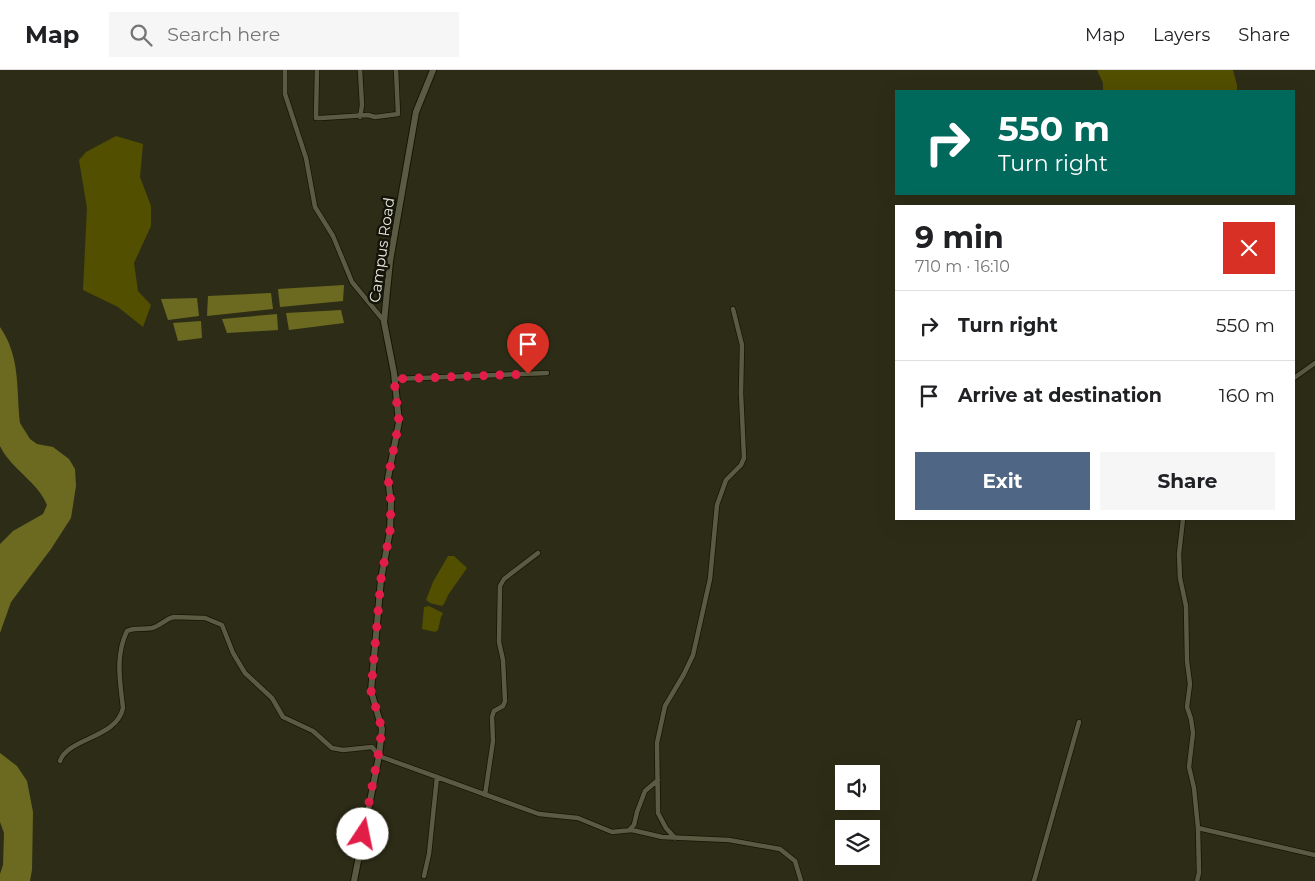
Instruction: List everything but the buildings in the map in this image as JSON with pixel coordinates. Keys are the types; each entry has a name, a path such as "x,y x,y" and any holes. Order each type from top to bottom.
{"street":[{"path":"285,70 285,94 306,158 315,207 332,236 352,282 384,322"},
{"path":"317,70 316,118 398,114 396,70"},
{"path":"360,70 362,105 360,117"},
{"name":"Campus Road","path":"354,881 382,729 371,691 381,579 390,531 391,503 388,478 399,422 384,322 390,261 416,112 433,70"},
{"path":"675,838 666,828 658,813 657,743 665,706 693,655 710,579 717,505 726,480 741,465 744,458 741,393 742,345 733,309"},
{"path":"1295,377 1315,363"},
{"path":"394,379 547,373"},
{"path":"1183,520 1179,554 1180,578 1186,606 1187,661 1190,684 1187,708 1193,733 1189,767 1194,788 1198,828 1199,873 1196,881"},
{"path":"485,795 494,731 492,717 494,712 503,706 505,701 500,642 500,586 504,579 538,553"},
{"path":"60,761 61,757 68,750 97,736 115,722 122,712 119,679 120,654 127,631 131,629 152,628 174,617 205,618 222,625 233,653 245,673 272,698 284,717 313,732 332,748 343,750 372,747 378,756 538,814 578,818 612,832 628,830 662,837 729,840 780,849 795,861 802,881"},
{"path":"1034,881 1079,722"},
{"path":"424,876 429,854 437,777"},
{"path":"628,830 634,825 645,791 658,780"},
{"path":"1198,828 1315,854"}],"shaded area":[{"path":"1097,70 1233,70 1237,90 1103,90 1103,83"},
{"path":"116,136 143,144 140,177 151,206 151,226 134,263 138,291 151,305 143,327 118,307 83,290 87,208 79,160 86,152"},
{"path":"344,285 343,301 280,307 278,289"},
{"path":"271,293 273,309 207,316 208,296"},
{"path":"197,298 199,316 168,320 161,299"},
{"path":"341,310 344,323 289,330 286,313"},
{"path":"277,314 278,330 227,333 222,319"},
{"path":"201,321 202,338 178,341 173,323"},
{"path":"0,327 7,339 15,362 20,423 30,439 37,444 53,447 69,459 75,469 76,486 71,518 51,549 11,602 0,633 0,544 13,531 43,514 47,505 37,489 11,462 0,446"},
{"path":"448,556 454,556 467,568 442,606 426,600 433,582"},
{"path":"429,606 443,613 438,630 435,632 422,629 424,607"},
{"path":"0,753 17,766 27,781 33,812 32,870 30,881 0,881 3,865 4,833 0,822"}],"route":[{"path":"363,834 382,729 371,691 381,579 390,531 391,503 388,478 399,422 394,379 528,374"}]}
